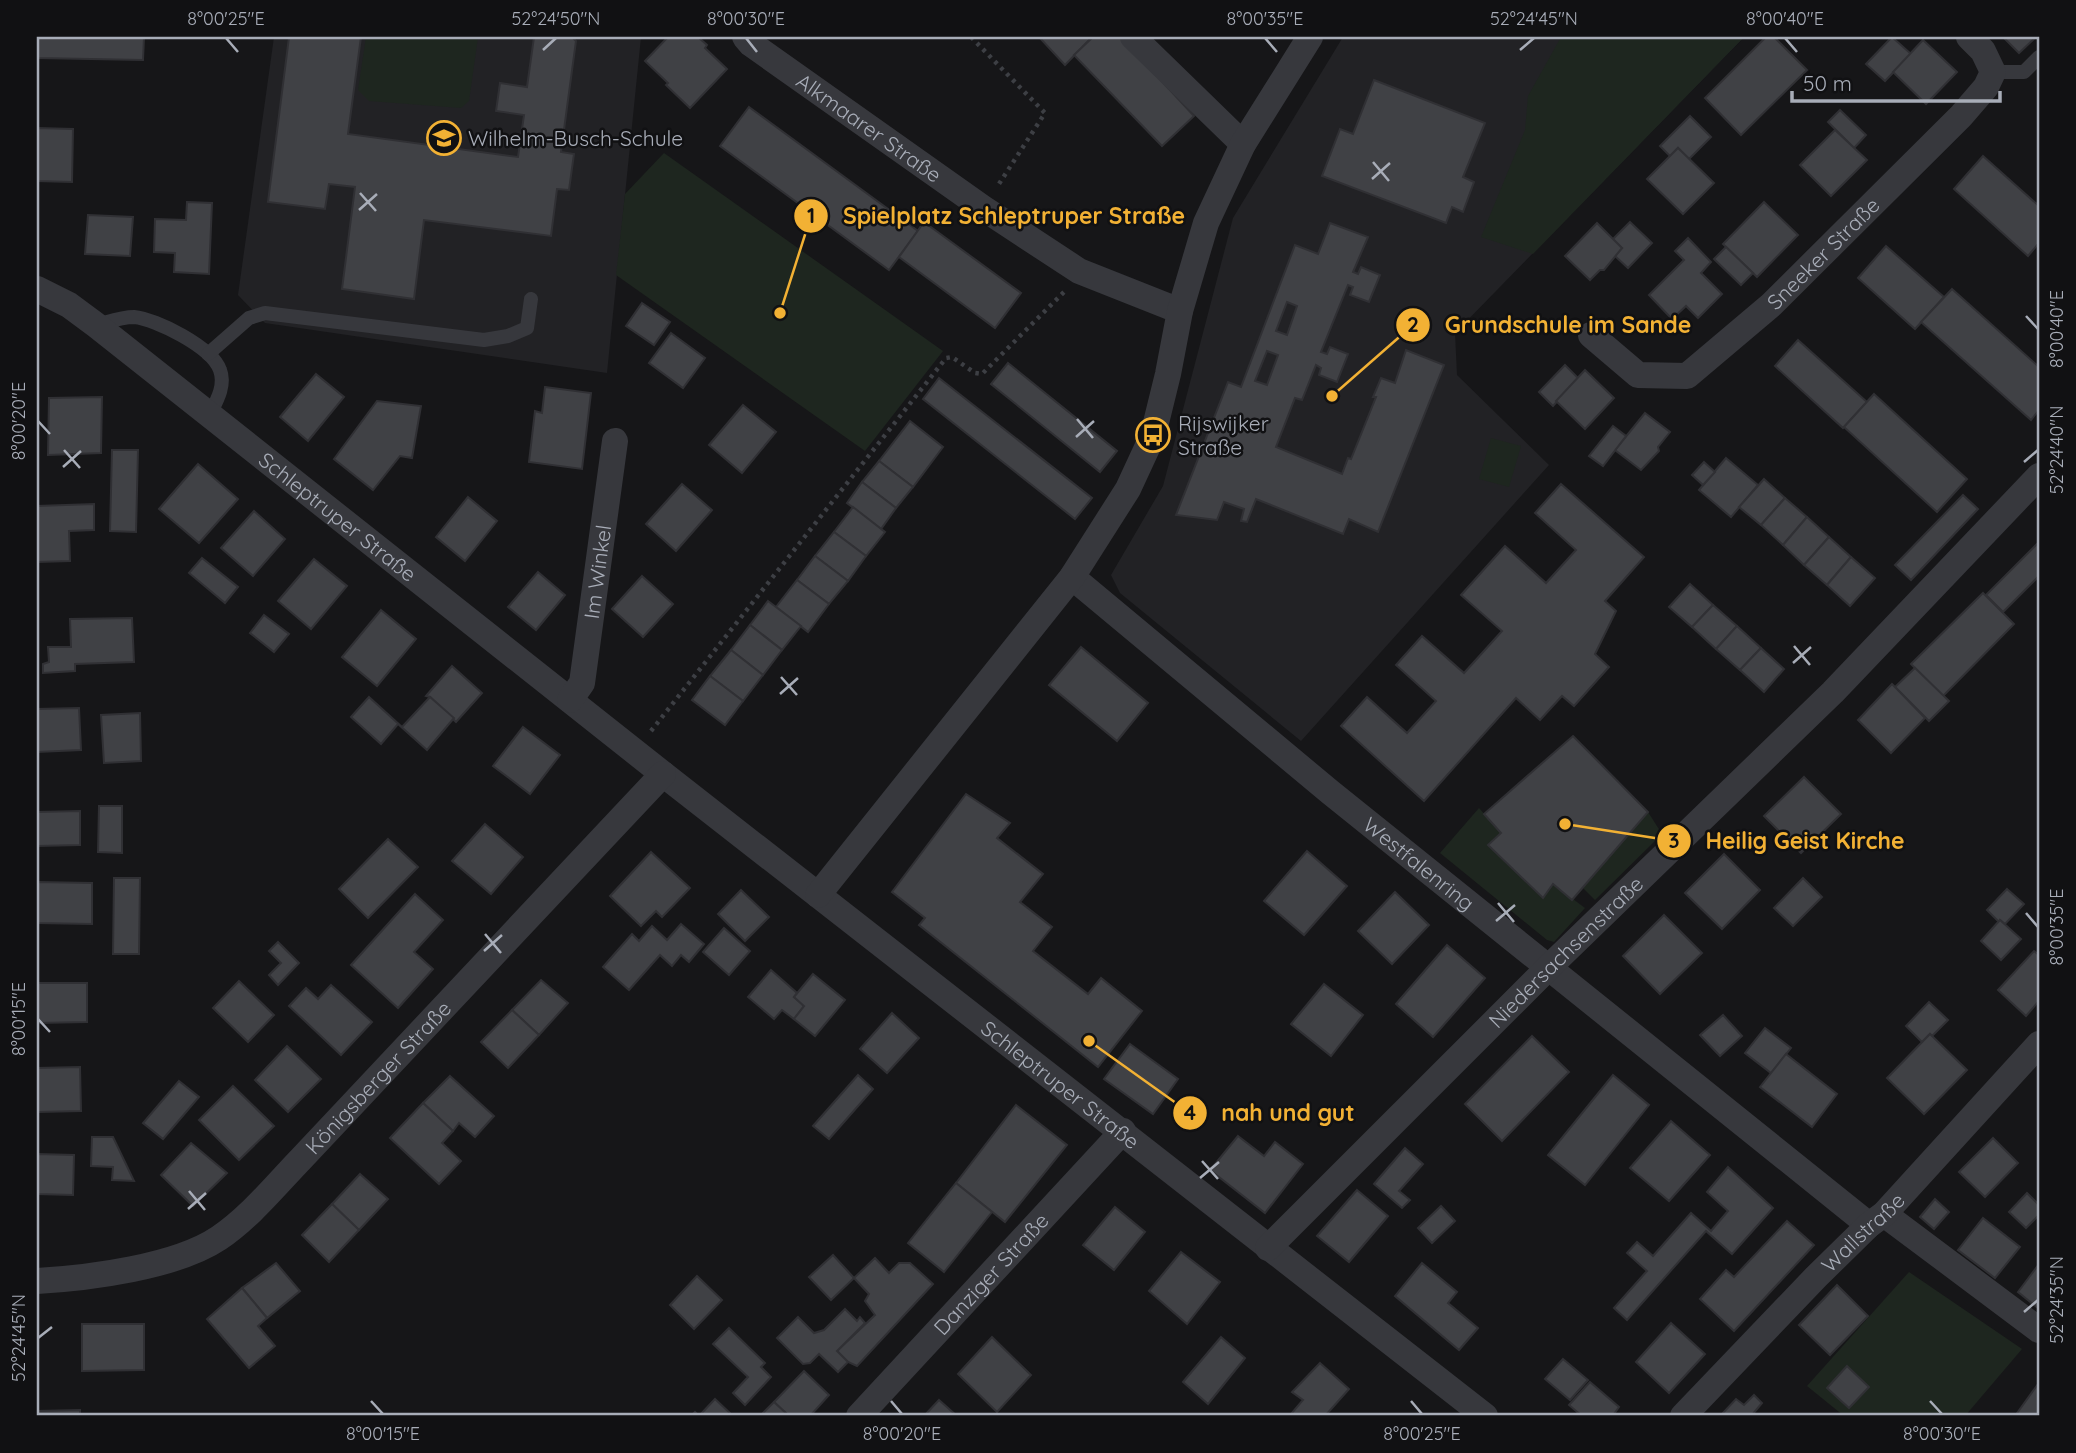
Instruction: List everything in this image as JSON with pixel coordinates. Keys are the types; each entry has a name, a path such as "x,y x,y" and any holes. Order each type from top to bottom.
{"street":[{"name":"Alkmaarer Straße","path":"745,37 751,44 983,208 1079,271 1180,311"},
{"path":"1133,37 1243,144"},
{"path":"818,895 1072,577 1128,489 1153,435 1180,311 1206,223 1243,144 1309,37"},
{"path":"1969,37 1983,51 1993,72"},
{"name":"Sneeker Straße","path":"1591,335 1639,375 1687,376 1771,305 1867,210 1961,116 1986,88 1993,72"},
{"name":"Schleptruper Straße","path":"37,289 69,305 96,325 1478,1414"},
{"name":"Im Winkel","path":"570,700 582,683 615,441"},
{"name":"Niedersachsenstraße","path":"1268,1248 1548,968 1833,692 2039,476"},
{"name":"Westfalenring","path":"1072,577 1329,792 1548,968 1877,1219 2039,1330"},
{"name":"Königsberger Straße","path":"37,1281 61,1280 171,1261 198,1251 222,1237 301,1159 663,774"},
{"name":"Wallstraße","path":"1683,1416 1877,1219 2039,1044"},
{"name":"Danziger Straße","path":"859,1416 1123,1132"}],"lane":[{"path":"1993,72 2024,72 2039,57"},
{"path":"208,354 249,318 265,313 484,340 508,337 527,328 531,299"},
{"path":"96,325 136,317 193,342 208,354 220,369 222,383 209,416"}],"path":[{"path":"971,37 1045,114 983,208"},
{"path":"635,751 946,358 952,357 975,373 982,374 1072,284 1079,271"}],"shaded area":[{"path":"274,37 641,37 607,373 265,323 238,295"},
{"path":"366,37 478,37 469,101 461,108 369,101 358,90"},
{"path":"1343,37 1744,37 1455,333 1457,375 1549,465 1301,741 1120,593 1111,575 1163,486 1233,218"},
{"path":"1561,37 1744,37 1533,254 1481,237 1525,130 1528,96"},
{"path":"664,153 943,351 865,451 616,275 625,194"},
{"path":"1491,438 1521,446 1509,487 1479,479"},
{"path":"1479,808 1501,833 1488,845 1542,898 1553,884 1585,908 1554,942 1547,940 1440,853"},
{"path":"1648,812 1662,834 1595,900 1583,888"},
{"path":"1909,1272 2022,1349 1965,1416 1844,1416 1807,1386"}],"building":[{"path":"37,37 144,37 143,60 37,58"},
{"path":"289,37 361,37 348,134 518,157 524,115 496,111 500,83 527,87 534,37 572,37 576,41 561,152 574,154 569,190 557,189 551,236 424,220 414,299 342,289 355,187 329,184 325,209 268,202"},
{"path":"668,37 698,37 707,45 705,48 727,69 690,108 645,61"},
{"path":"1039,37 1092,37 1065,65"},
{"path":"1093,37 1121,37 1194,116 1162,146 1074,55"},
{"path":"1766,37 1774,37 1807,70 1741,135 1705,98"},
{"path":"1892,37 1911,54 1885,81 1866,64"},
{"path":"2003,37 2036,37 2019,53"},
{"path":"1923,40 1957,72 1926,104 1893,72"},
{"path":"1374,80 1485,123 1463,177 1474,182 1463,212 1452,207 1446,223 1322,176 1340,129 1353,134"},
{"path":"749,107 918,231 889,270 720,146"},
{"path":"1840,110 1866,135 1854,148 1828,122"},
{"path":"1690,116 1711,137 1689,159 1678,148 1670,156 1660,146"},
{"path":"37,128 73,129 72,182 37,181"},
{"path":"1835,130 1867,160 1831,196 1800,165"},
{"path":"1678,148 1714,183 1683,214 1647,179"},
{"path":"1983,156 2039,206 2039,243 2028,256 1954,189"},
{"path":"187,202 212,203 209,274 174,272 175,253 154,252 155,219 186,220"},
{"path":"1764,202 1798,235 1757,277 1723,244"},
{"path":"88,215 133,217 130,256 85,254"},
{"path":"924,222 1021,293 995,328 899,257"},
{"path":"1630,222 1652,243 1628,268 1615,256 1622,248 1613,239"},
{"path":"1330,223 1368,237 1353,272 1358,274 1361,267 1380,275 1369,302 1350,295 1353,287 1348,285 1321,352 1327,354 1330,347 1348,354 1337,382 1319,375 1321,368 1316,365 1302,400 1295,398 1276,447 1342,474 1348,458 1351,459 1381,378 1395,383 1406,350 1444,365 1378,532 1349,519 1343,534 1256,499 1247,522 1241,521 1244,509 1224,502 1217,520 1176,515 1228,382 1241,387 1295,245 1318,254","holes":["1287,302 1297,306 1287,335 1276,331","1267,351 1278,355 1267,385 1255,381"]},
{"path":"1597,223 1622,248 1604,270 1600,270 1590,280 1565,256"},
{"path":"1688,238 1711,262 1701,273 1722,294 1698,318 1686,306 1672,319 1649,295 1684,260 1675,251"},
{"path":"1886,246 1944,297 1915,329 1858,278"},
{"path":"1726,247 1753,273 1741,285 1714,259"},
{"path":"1952,289 2039,367 2039,410 2031,420 1921,322"},
{"path":"642,303 670,322 654,345 626,326"},
{"path":"671,333 705,358 683,388 649,363"},
{"path":"1798,340 1867,402 1843,428 1775,366"},
{"path":"1008,363 1117,451 1100,472 991,384"},
{"path":"1565,365 1578,378 1553,406 1539,392"},
{"path":"1585,370 1614,398 1585,429 1556,401"},
{"path":"316,374 344,397 308,441 280,417"},
{"path":"939,378 1092,498 1075,519 923,399"},
{"path":"545,387 591,393 582,469 529,462 535,411 542,413"},
{"path":"1874,394 1967,479 1937,512 1844,427"},
{"path":"102,397 101,453 48,455 49,398"},
{"path":"377,401 421,406 412,458 400,456 373,490 334,459"},
{"path":"743,405 776,432 742,473 709,445"},
{"path":"1645,413 1670,432 1658,447 1659,451 1641,470 1615,450"},
{"path":"910,421 943,447 913,487 879,461"},
{"path":"1613,426 1626,436 1603,466 1589,456"},
{"path":"112,450 138,450 136,532 110,531"},
{"path":"1726,458 1758,485 1731,517 1699,490"},
{"path":"879,461 913,487 896,508 862,482"},
{"path":"1704,462 1715,472 1703,485 1692,475"},
{"path":"198,464 238,499 199,543 159,509"},
{"path":"1764,479 1785,498 1761,525 1739,507"},
{"path":"862,482 896,508 881,529 847,503"},
{"path":"682,484 712,510 676,551 646,524"},
{"path":"1561,484 1644,557 1605,601 1616,611 1595,654 1609,667 1574,706 1562,696 1540,720 1516,698 1424,801 1341,726 1367,697 1407,733 1436,701 1396,665 1422,636 1464,673 1502,631 1461,595 1505,546 1546,583 1576,550 1535,513"},
{"path":"1963,495 1978,509 1911,580 1895,565"},
{"path":"468,497 497,521 465,561 436,537"},
{"path":"1785,498 1807,517 1783,545 1761,525"},
{"path":"94,504 94,530 69,531 70,561 37,562 37,506"},
{"path":"853,507 885,532 866,556 834,532"},
{"path":"254,511 285,539 253,576 221,548"},
{"path":"1807,517 1829,537 1804,565 1783,545"},
{"path":"834,532 866,556 848,581 815,556"},
{"path":"1829,537 1851,557 1827,585 1804,565"},
{"path":"2037,544 2039,576 2003,612 1986,595"},
{"path":"815,556 848,581 829,604 797,580"},
{"path":"1851,557 1875,578 1850,606 1827,585"},
{"path":"202,558 238,587 225,603 189,573"},
{"path":"314,559 347,586 311,629 278,601"},
{"path":"538,572 565,595 536,630 508,607"},
{"path":"642,576 673,604 643,637 612,609"},
{"path":"797,580 829,604 808,632 776,607"},
{"path":"1690,584 1713,605 1692,627 1669,607"},
{"path":"1983,593 2014,624 1943,696 1911,664"},
{"path":"768,601 801,626 782,650 750,625"},
{"path":"1713,605 1737,626 1716,649 1692,627"},
{"path":"381,610 416,639 377,686 342,657"},
{"path":"264,615 289,634 274,652 250,633"},
{"path":"132,618 134,662 75,664 75,671 43,673 43,664 49,662 48,647 71,647 70,619"},
{"path":"750,625 782,650 763,675 731,650"},
{"path":"1737,626 1761,648 1740,670 1716,649"},
{"path":"1081,647 1148,703 1117,741 1049,685"},
{"path":"1761,648 1784,669 1764,692 1740,670"},
{"path":"731,650 763,675 743,701 710,676"},
{"path":"452,666 482,693 456,722 426,696"},
{"path":"1915,668 1949,701 1929,721 1895,687"},
{"path":"710,676 743,701 725,725 692,700"},
{"path":"1892,684 1925,718 1891,753 1858,720"},
{"path":"369,697 402,727 430,697 454,718 427,750 398,724 381,744 351,717"},
{"path":"79,708 81,750 37,752 37,709"},
{"path":"140,713 141,761 104,763 101,715"},
{"path":"523,727 560,755 530,794 493,766"},
{"path":"1573,736 1648,812 1572,900 1553,884 1543,898 1488,845 1501,833 1484,814"},
{"path":"1804,777 1841,814 1801,853 1764,816"},
{"path":"966,794 1010,823 997,838 1043,874 1020,902 1052,927 1033,951 1088,994 1101,978 1142,1011 1098,1067 919,925 925,918 892,892"},
{"path":"99,806 122,806 122,853 98,852"},
{"path":"80,811 80,845 37,846 37,812"},
{"path":"485,824 523,857 491,894 452,861"},
{"path":"388,839 418,867 368,918 339,889"},
{"path":"1307,851 1347,886 1304,935 1264,901"},
{"path":"651,852 690,888 662,917 656,911 641,926 610,896"},
{"path":"1724,854 1760,890 1722,929 1685,893"},
{"path":"114,878 140,878 139,954 113,954"},
{"path":"1803,878 1822,897 1793,926 1774,908"},
{"path":"37,882 92,883 92,924 37,923"},
{"path":"2007,889 2024,904 2005,924 2000,920 1999,922 1987,910"},
{"path":"741,890 769,917 745,941 718,914"},
{"path":"1395,892 1429,925 1392,964 1358,931"},
{"path":"415,894 443,920 414,952 433,969 398,1008 351,965"},
{"path":"1664,915 1702,953 1660,994 1623,956"},
{"path":"2000,920 2021,939 2001,960 1981,941"},
{"path":"681,924 704,944 689,962 681,955 672,966 660,955 629,990 603,967 632,934 639,941 652,926 667,940"},
{"path":"724,928 750,951 729,975 703,952"},
{"path":"278,942 299,963 278,985 269,975 281,963 269,951"},
{"path":"1447,945 1485,978 1433,1037 1396,1004"},
{"path":"2034,951 2039,955 2039,1001 2026,1016 1998,990"},
{"path":"771,970 797,993 794,997 804,1006 794,1019 782,1010 774,1019 748,997"},
{"path":"813,974 845,1000 815,1036 794,1019 804,1006 794,997"},
{"path":"541,980 568,1003 539,1035 512,1010"},
{"path":"239,981 274,1015 248,1042 213,1008"},
{"path":"37,983 87,983 87,1022 37,1023"},
{"path":"1324,984 1363,1015 1331,1056 1291,1024"},
{"path":"331,985 372,1022 341,1055 289,1006 306,988 318,999"},
{"path":"1929,1002 1948,1020 1922,1042 1906,1026"},
{"path":"512,1010 539,1035 508,1068 481,1042"},
{"path":"892,1013 919,1038 887,1073 860,1049"},
{"path":"1723,1015 1742,1036 1720,1056 1700,1035"},
{"path":"1765,1028 1791,1048 1771,1073 1745,1053"},
{"path":"1930,1034 1967,1070 1924,1114 1887,1078"},
{"path":"1532,1036 1569,1072 1502,1141 1465,1104"},
{"path":"1130,1044 1178,1079 1153,1114 1104,1079"},
{"path":"287,1046 321,1079 288,1112 255,1080"},
{"path":"1786,1054 1837,1094 1812,1127 1760,1087"},
{"path":"80,1067 81,1111 37,1112 37,1068"},
{"path":"858,1075 873,1089 829,1139 813,1126"},
{"path":"1613,1075 1649,1105 1585,1185 1548,1155"},
{"path":"450,1076 494,1116 475,1137 459,1123 453,1131 423,1103"},
{"path":"179,1081 199,1097 163,1139 143,1123"},
{"path":"233,1086 274,1126 239,1160 199,1120"},
{"path":"423,1103 453,1131 442,1143 461,1161 439,1184 390,1138"},
{"path":"1016,1105 1067,1145 1005,1222 956,1183"},
{"path":"1671,1121 1710,1155 1669,1201 1630,1168"},
{"path":"1238,1136 1264,1156 1275,1142 1303,1164 1265,1213 1210,1170"},
{"path":"92,1137 113,1137 134,1181 112,1180 113,1167 91,1166"},
{"path":"1993,1138 2018,1163 1985,1197 1959,1172"},
{"path":"191,1143 227,1173 193,1206 161,1175"},
{"path":"1405,1148 1423,1164 1399,1191 1410,1200 1402,1208 1374,1184"},
{"path":"37,1154 74,1155 73,1195 37,1194"},
{"path":"1728,1167 1773,1208 1732,1254 1706,1231 1627,1320 1614,1308 1647,1271 1627,1253 1637,1242 1653,1256 1691,1213 1711,1231 1728,1211 1707,1192"},
{"path":"360,1174 388,1199 359,1230 332,1204"},
{"path":"956,1183 992,1212 944,1272 908,1243"},
{"path":"1357,1190 1388,1216 1349,1262 1317,1236"},
{"path":"2027,1193 2039,1205 2039,1215 2026,1228 2009,1212"},
{"path":"1935,1199 1949,1212 1934,1229 1920,1217"},
{"path":"332,1204 359,1230 329,1262 302,1235"},
{"path":"1441,1206 1455,1221 1432,1243 1418,1228"},
{"path":"1115,1207 1145,1232 1114,1270 1083,1245"},
{"path":"1983,1218 2020,1247 1995,1278 1958,1250"},
{"path":"1787,1221 1814,1245 1734,1331 1700,1299 1726,1270 1734,1277"},
{"path":"1181,1252 1220,1282 1187,1324 1149,1291"},
{"path":"833,1255 854,1278 831,1300 809,1277"},
{"path":"875,1258 889,1273 899,1263 910,1263 933,1284 857,1366 848,1362 837,1351 875,1315 865,1301 869,1294 854,1278"},
{"path":"276,1263 300,1291 267,1318 242,1288"},
{"path":"1422,1263 1457,1292 1448,1303 1478,1328 1459,1350 1395,1296"},
{"path":"2039,1264 2039,1309 2018,1292"},
{"path":"697,1276 722,1300 694,1329 670,1305"},
{"path":"1837,1285 1868,1316 1830,1355 1799,1325"},
{"path":"242,1288 267,1318 258,1326 275,1346 249,1368 207,1319"},
{"path":"845,1309 857,1321 860,1317 865,1323 837,1351 848,1362 838,1372 819,1354 810,1363 803,1364 777,1338 798,1317 814,1333 824,1330"},
{"path":"1671,1323 1705,1354 1669,1393 1636,1362"},
{"path":"82,1324 144,1324 144,1370 82,1371"},
{"path":"729,1328 765,1363 761,1367 771,1377 745,1405 733,1393 748,1377 713,1344"},
{"path":"992,1337 1031,1375 997,1412 958,1374"},
{"path":"1221,1337 1245,1358 1208,1404 1183,1382"},
{"path":"1563,1359 1588,1380 1570,1400 1545,1379"},
{"path":"1320,1363 1349,1389 1325,1416 1294,1416 1291,1414 1303,1400 1292,1392"},
{"path":"1847,1366 1869,1387 1849,1408 1827,1388"},
{"path":"804,1371 829,1395 810,1416 789,1416 774,1402"},
{"path":"1590,1382 1619,1407 1614,1414 1617,1416 1582,1416 1569,1405"},
{"path":"2038,1384 2039,1416 2015,1416"},
{"path":"1754,1395 1762,1403 1753,1416 1721,1415 1736,1399 1744,1405"},
{"path":"715,1399 732,1415 730,1416 699,1416"},
{"path":"939,1400 957,1416 924,1416"},
{"path":"774,1402 789,1416 760,1416"},
{"path":"80,1410 80,1416 37,1416 37,1411"}],"place":[{"name":"Wilhelm-Busch-Schule","path":"444,138"},
{"name":"Spielplatz Schleptruper Straße","path":"780,313"},
{"name":"Grundschule im Sande","path":"1332,396"},
{"name":"Rijswijker Straße","path":"1153,435"},
{"name":"Heilig Geist Kirche","path":"1565,824"},
{"name":"nah und gut","path":"1089,1041"}]}
